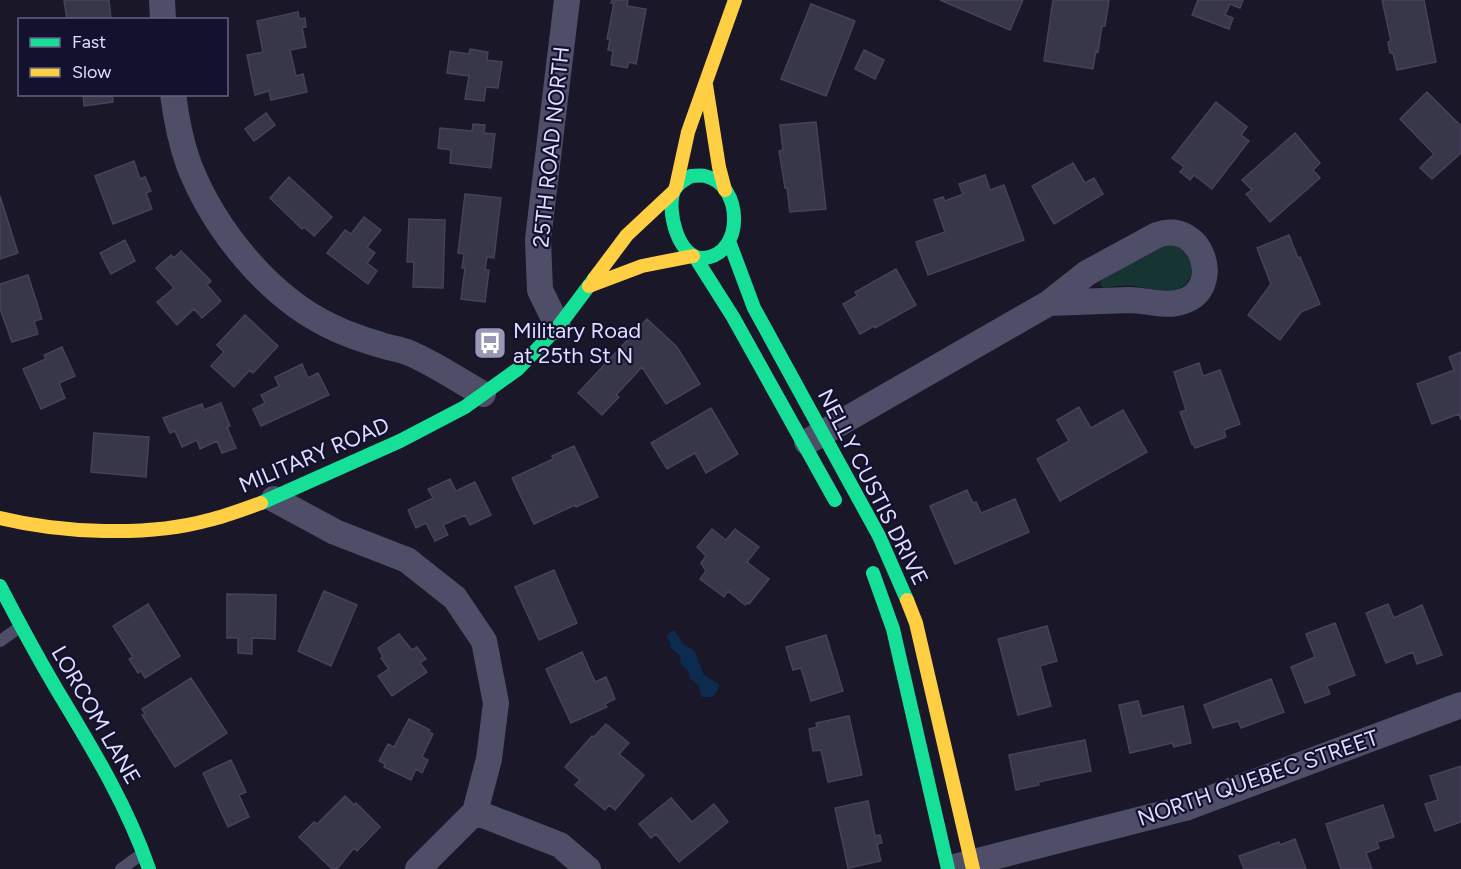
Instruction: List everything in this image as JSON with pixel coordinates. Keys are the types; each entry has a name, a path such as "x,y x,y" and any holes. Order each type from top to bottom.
{"street":[{"path":"162,0 163,18"},
{"name":"25TH ROAD NORTH","path":"558,327 540,290 538,239 567,0"},
{"path":"694,257 684,248 674,225 671,208 674,189 688,132 706,85 711,62 735,0"},
{"path":"589,286 642,266 694,257 702,258 718,253 729,241 735,216 719,167 706,85"},
{"path":"173,96 189,165 212,212 242,255 280,293 309,315 331,327 406,352 483,394"},
{"path":"674,189 692,176 705,176 716,181 725,190"},
{"name":"MILITARY ROAD","path":"0,518 32,526 135,532 207,521 274,499 400,441 465,407 518,369 558,327 627,235 674,189"},
{"path":"813,438 1050,303 1087,273 1133,246 1165,232 1176,232 1192,240 1204,258 1204,275 1198,292 1186,301 1168,305 1131,300 1050,303"},
{"name":"NELLY CUSTIS DRIVE","path":"729,241 754,308 813,438 841,512"},
{"name":"NELLY CUSTIS DRIVE","path":"694,257 879,536 899,579 916,623 960,868"},
{"path":"274,499 335,532 407,560 455,598 484,641 496,703 489,759 475,812 418,869"},
{"name":"NELLY CUSTIS DRIVE","path":"867,560 893,629 960,868"},
{"name":"LORCOM LANE","path":"0,586 44,669 115,788 149,869"},
{"path":"893,629 916,623"},
{"name":"NORTH QUEBEC STREET","path":"960,868 1185,808 1461,705"},
{"path":"475,812 560,845 588,869"}],"lane":[{"path":"0,641 21,626"},
{"path":"121,869 144,853"}],"green space":[{"path":"1170,245 1179,248 1190,259 1191,274 1182,287 1165,290 1132,286 1104,288 1100,285 1101,281 1108,276"}],"water":[{"path":"673,631 683,644 694,650 704,675 719,684 717,692 712,697 702,697 698,685 690,678 688,671 681,664 680,656 670,647 671,644 666,636"}],"building":[{"path":"64,0 109,0 111,18 67,18"},
{"path":"612,0 628,0 627,6 646,9 636,64 629,62 627,68 611,65 613,51 608,50 610,39 607,39 614,3 611,3"},
{"path":"940,0 1023,0 1010,30"},
{"path":"1053,0 1109,0 1105,26 1102,26 1093,69 1044,61"},
{"path":"1198,0 1243,0 1240,8 1230,4 1225,15 1233,18 1229,29 1192,15"},
{"path":"1382,0 1424,0 1436,62 1397,70 1393,53 1390,53 1388,42 1391,41"},
{"path":"811,4 855,21 826,96 781,79"},
{"path":"298,12 299,19 305,18 306,27 302,28 306,47 290,50 296,76 303,74 307,92 271,100 269,91 255,95 247,55 263,52 257,21"},
{"path":"470,49 488,52 487,60 502,62 498,88 486,87 484,101 465,99 469,76 447,73 450,51 469,54"},
{"path":"864,50 884,60 875,79 855,69"},
{"path":"1427,92 1461,126 1461,153 1432,179 1420,168 1434,154 1400,119"},
{"path":"83,96 112,96 113,102 84,106"},
{"path":"1216,102 1247,127 1241,135 1249,141 1212,189 1194,175 1190,180 1180,172 1184,167 1172,158"},
{"path":"266,113 275,125 254,141 245,129"},
{"path":"816,122 826,209 790,212 779,151 783,150 780,125"},
{"path":"473,124 485,125 484,133 495,134 491,168 450,163 451,150 438,148 440,128 472,131"},
{"path":"1295,133 1320,163 1313,170 1320,178 1270,222 1246,194 1252,190 1242,180"},
{"path":"134,161 140,179 145,177 151,191 146,193 152,209 113,224 95,176"},
{"path":"1073,163 1085,183 1094,178 1103,194 1054,224 1032,186"},
{"path":"985,175 990,190 1004,185 1024,240 928,275 916,242 945,232 934,200 943,197 945,201 963,194 959,184"},
{"path":"289,177 332,217 314,236 304,227 302,229 270,198"},
{"path":"465,194 501,198 494,258 487,257 485,270 489,270 485,302 461,299 465,268 462,268 464,254 458,253"},
{"path":"0,196 18,253 0,259"},
{"path":"364,217 381,230 367,247 375,253 367,263 377,271 368,284 327,253 345,230 351,234"},
{"path":"409,219 445,220 443,288 413,287 414,262 407,262"},
{"path":"1289,235 1320,304 1301,312 1280,340 1248,315 1271,284 1257,248"},
{"path":"125,240 135,261 111,274 100,253"},
{"path":"181,251 211,281 207,285 221,301 202,318 194,309 177,325 157,302 174,288 156,268 171,255 174,258"},
{"path":"896,269 916,305 860,334 843,304 857,296 855,292"},
{"path":"28,275 42,319 34,321 38,334 12,342 0,309 0,284"},
{"path":"245,315 278,346 253,373 250,370 234,387 211,366 224,352 217,345"},
{"path":"647,319 677,347 700,384 666,404 642,367 616,395 619,397 602,415 578,393"},
{"path":"62,347 75,376 59,383 65,398 41,409 23,369 46,359 44,355"},
{"path":"1461,352 1461,420 1459,414 1432,424 1417,384 1454,370 1449,357"},
{"path":"1199,363 1203,376 1220,370 1240,424 1224,430 1226,437 1195,448 1180,412 1186,410 1174,372"},
{"path":"302,364 308,378 318,373 329,395 261,426 253,409 265,403 261,395 279,386 275,377"},
{"path":"221,403 230,426 227,427 236,448 222,453 217,441 200,449 197,440 182,447 175,431 170,433 163,418 202,404 204,410"},
{"path":"1079,407 1091,428 1123,410 1147,452 1060,501 1037,459 1069,441 1057,420"},
{"path":"711,408 738,454 706,473 695,453 667,469 651,443"},
{"path":"94,433 149,437 146,477 91,472"},
{"path":"574,446 598,497 534,524 512,478 553,459 552,456"},
{"path":"450,479 456,491 475,482 491,515 470,525 465,515 443,525 448,535 435,541 426,523 416,528 408,510 433,498 428,489"},
{"path":"967,490 981,513 1015,499 1029,532 955,564 930,506"},
{"path":"712,529 726,540 735,529 759,547 747,562 769,579 749,604 745,605 728,591 724,597 700,579 706,571 701,563 706,556 697,547"},
{"path":"554,570 577,623 539,640 515,587"},
{"path":"324,591 357,605 331,666 298,651"},
{"path":"227,594 276,595 275,639 252,638 252,654 238,653 238,638 227,638"},
{"path":"148,604 180,656 145,678 141,671 138,673 129,659 133,657 113,626"},
{"path":"1388,604 1394,618 1422,605 1442,655 1417,664 1413,652 1386,663 1366,613"},
{"path":"1335,623 1355,675 1327,686 1330,694 1305,703 1291,667 1315,657 1306,634"},
{"path":"1047,626 1057,661 1040,666 1051,706 1018,715 998,639"},
{"path":"399,634 412,650 417,647 426,659 420,663 427,672 392,696 378,676 389,669 381,658 383,657 378,648"},
{"path":"826,635 843,691 811,701 801,668 793,670 786,647"},
{"path":"582,652 595,682 606,677 615,699 605,704 607,707 571,723 546,669"},
{"path":"191,678 227,733 175,767 142,715 145,714 142,709"},
{"path":"1271,679 1284,712 1241,728 1238,721 1213,728 1204,705"},
{"path":"1138,701 1142,716 1183,706 1191,743 1174,747 1172,743 1130,753 1119,705"},
{"path":"849,716 862,775 828,782 821,750 813,751 809,729 817,727 816,723"},
{"path":"409,719 430,730 429,732 433,734 422,757 428,760 422,773 416,769 411,780 384,767 385,764 379,761 388,744 394,747"},
{"path":"606,724 629,743 619,754 644,775 615,810 609,805 605,810 575,785 580,780 565,767 592,736 594,737"},
{"path":"1085,740 1091,771 1038,782 1039,785 1016,790 1009,755"},
{"path":"231,760 246,792 239,795 249,817 228,827 203,773"},
{"path":"1461,766 1461,822 1435,831 1425,804 1438,800 1430,776"},
{"path":"345,796 354,805 356,803 380,827 357,851 354,848 337,869 332,869 299,837 314,822 317,824"},
{"path":"671,798 692,822 714,804 728,822 679,862 656,834 651,838 639,824"},
{"path":"868,801 875,836 880,835 882,843 877,844 881,861 848,868 835,808"},
{"path":"1383,805 1394,837 1377,842 1379,848 1366,853 1372,869 1341,869 1326,824"},
{"path":"1295,839 1306,869 1244,869 1239,856"}],"traffic: fast":[{"path":"691,176 705,176 718,182 727,192 732,204 734,218 727,245 717,254 704,258 687,251 676,232 673,221 672,199 675,188 691,176"},
{"path":"729,241 754,308 879,536 907,600"},
{"path":"695,257 733,317 835,500"},
{"path":"261,503 400,441 465,407 518,369 558,327 594,279"},
{"path":"873,573 893,629 948,869"},
{"path":"0,586 42,664 108,777 149,869"}],"traffic: slow":[{"path":"676,187 688,132 735,0"},
{"path":"706,85 719,167 725,190"},
{"path":"594,279 627,235 673,192"},
{"path":"589,286 642,266 693,256"},
{"path":"0,518 77,530 132,531 185,525 261,503"},
{"path":"907,600 916,623 973,869"}],"place":[{"name":"Military Road at 25th St N","path":"490,343"}]}
